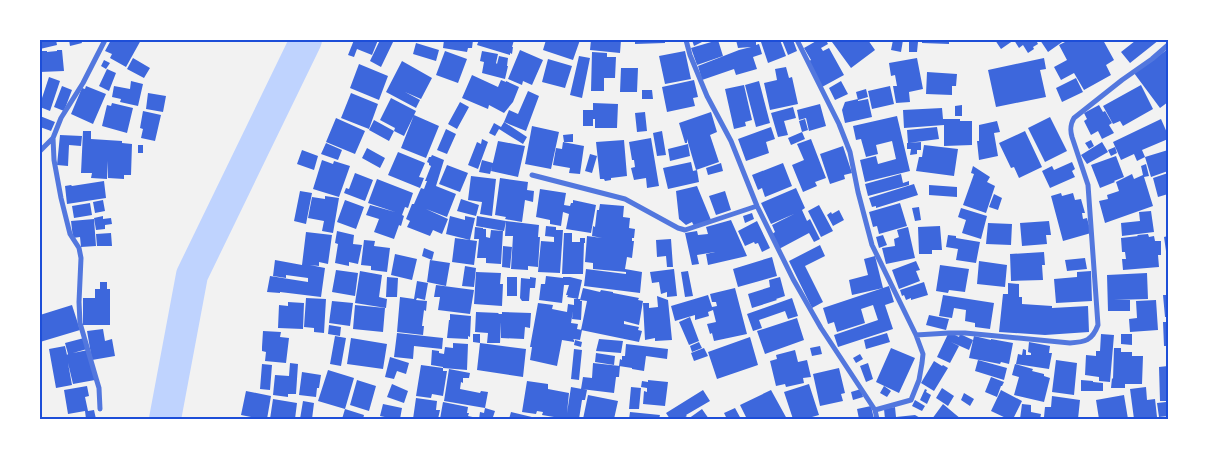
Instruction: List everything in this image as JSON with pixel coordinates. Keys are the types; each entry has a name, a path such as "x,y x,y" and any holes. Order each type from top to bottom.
{"street":[{"path":"40,151 53,138 62,118 84,83 105,40"},
{"path":"686,40 690,55 707,96 731,141 757,206 793,279 821,328 875,410 878,419"},
{"path":"796,40 840,124 850,152 872,245 916,335 922,354 919,380 911,400 875,410"},
{"path":"916,335 965,333 1070,344 1090,339 1096,332 1098,325 1088,184 1070,132 1072,122 1074,118 1168,45"},
{"path":"53,138 54,160 61,198 70,234 81,258 80,322 99,388 100,408"},
{"path":"532,175 624,199 685,230 757,206"}],"building":[{"path":"40,40 56,40 57,45 40,49"},
{"path":"69,40 81,40 82,43 70,46"},
{"path":"111,40 141,40 126,67 110,58 112,54 105,51"},
{"path":"354,40 378,40 372,55 357,49 354,57 348,55"},
{"path":"380,40 394,40 381,67 370,61"},
{"path":"444,40 473,40 472,48 468,48 467,52 443,48"},
{"path":"479,40 507,42 508,40 514,40 512,54 477,45"},
{"path":"546,40 580,40 573,60 543,50"},
{"path":"591,40 621,40 620,53 590,50"},
{"path":"635,40 665,40 665,43 635,44"},
{"path":"692,40 706,40 694,46"},
{"path":"718,40 723,56 697,65 691,48"},
{"path":"736,40 756,40 756,45 759,44 762,54 753,57 757,69 736,75 734,69 702,80 698,66 751,47 738,48"},
{"path":"780,40 786,56 768,63 761,42"},
{"path":"782,40 793,40 797,51 788,55"},
{"path":"818,40 826,40 828,44 821,48 823,51 829,48 844,75 822,87 804,48"},
{"path":"835,40 868,40 875,50 851,68 832,42"},
{"path":"893,40 903,40 901,52 891,50"},
{"path":"922,40 949,40 949,44 922,43"},
{"path":"995,40 1014,40 1001,49"},
{"path":"1014,40 1036,40 1038,44 1028,53 1023,45 1019,48"},
{"path":"1040,40 1065,40 1048,52"},
{"path":"1069,40 1094,40 1095,42 1103,40 1114,60 1106,65 1111,75 1084,90 1074,73 1061,80 1054,67 1067,60 1059,45"},
{"path":"1134,40 1159,40 1130,63 1121,52"},
{"path":"909,42 918,42 917,52 909,52"},
{"path":"416,43 439,50 436,61 413,54"},
{"path":"1168,49 1168,102 1160,108 1134,73"},
{"path":"62,50 64,71 40,72 40,51"},
{"path":"520,50 543,60 532,85 523,81 522,85 508,79"},
{"path":"445,51 467,59 458,83 436,75"},
{"path":"482,51 498,54 497,64 499,56 508,58 505,79 482,73 484,62 480,61"},
{"path":"685,51 691,79 665,84 659,56"},
{"path":"592,52 607,53 607,57 616,57 615,78 604,78 604,91 591,91"},
{"path":"579,56 590,58 582,98 570,95"},
{"path":"133,58 150,68 144,78 127,69"},
{"path":"917,58 923,89 909,92 910,102 896,103 893,86 897,86 895,75 891,76 889,63"},
{"path":"1044,58 1046,69 1040,70 1046,97 996,107 988,70"},
{"path":"548,59 572,66 565,88 542,82"},
{"path":"104,60 110,63 106,69 101,66"},
{"path":"402,61 432,78 421,99 405,92 420,100 416,108 386,92"},
{"path":"359,64 388,76 379,100 350,88"},
{"path":"786,67 789,78 792,77 798,104 770,110 764,83 777,80 775,69"},
{"path":"621,68 638,68 637,92 620,92"},
{"path":"107,69 116,73 109,91 99,86"},
{"path":"927,72 957,74 956,86 952,86 952,95 926,94"},
{"path":"472,75 498,87 501,80 519,87 513,102 504,113 489,105 488,109 462,98"},
{"path":"49,77 60,81 50,111 40,107"},
{"path":"1076,78 1083,92 1062,102 1056,88"},
{"path":"694,80 698,97 693,98 695,106 667,112 662,87"},
{"path":"131,81 143,84 138,106 120,102 121,99 112,97 114,86 130,89"},
{"path":"759,81 770,123 756,127 745,85"},
{"path":"841,81 848,94 835,100 829,88"},
{"path":"744,85 752,120 745,122 746,126 734,129 725,89"},
{"path":"1141,85 1153,109 1123,126 1120,121 1113,124 1103,106"},
{"path":"62,86 72,90 64,111 54,107"},
{"path":"86,86 106,94 93,124 71,114 82,88 85,89"},
{"path":"890,86 894,104 872,109 868,91"},
{"path":"866,89 868,97 858,100 856,92"},
{"path":"642,90 652,90 653,99 642,99"},
{"path":"528,91 539,96 526,131 504,122 509,110 518,114"},
{"path":"148,93 166,96 163,112 146,109"},
{"path":"351,93 378,104 369,129 341,118"},
{"path":"391,98 416,111 404,136 394,131 395,128 380,120"},
{"path":"858,99 858,101 868,99 872,117 845,123 842,110 845,102"},
{"path":"460,102 469,107 457,129 448,124"},
{"path":"112,103 133,108 127,133 102,126 107,105 111,106"},
{"path":"593,103 618,104 617,128 595,128 595,119 593,119 593,126 583,126 583,110 593,110"},
{"path":"820,104 826,126 809,131 806,118 799,120 797,110"},
{"path":"962,105 962,116 955,116 955,106"},
{"path":"1099,105 1112,123 1109,125 1114,133 1102,139 1098,131 1091,135 1084,121 1087,119 1084,113"},
{"path":"793,107 796,118 784,121 788,135 778,137 771,113"},
{"path":"942,108 943,119 972,121 972,145 944,146 944,125 904,128 903,110"},
{"path":"143,111 161,115 155,141 141,138 143,129 140,128"},
{"path":"645,112 647,131 637,132 635,113"},
{"path":"711,112 717,132 710,135 719,162 696,170 687,139 687,143 685,143 679,123"},
{"path":"414,115 439,126 426,158 401,148"},
{"path":"40,116 55,122 51,131 40,127"},
{"path":"897,116 910,171 865,182 860,160 876,156 878,164 896,159 892,141 876,145 878,154 866,157 861,139 856,140 853,126"},
{"path":"1050,117 1067,151 1045,162 1028,128"},
{"path":"336,118 365,131 355,154 326,142"},
{"path":"805,119 808,130 802,132 799,121"},
{"path":"1161,119 1168,139 1142,150 1145,157 1137,161 1134,154 1121,160 1113,142"},
{"path":"374,120 394,131 389,141 369,130"},
{"path":"997,121 1000,132 994,133 998,156 979,160 977,141 979,141 979,125"},
{"path":"504,122 527,137 523,144 499,129 495,136 489,133 494,123 501,127"},
{"path":"532,126 559,132 551,169 525,164"},
{"path":"771,127 775,139 766,142 769,153 746,161 738,139"},
{"path":"937,127 939,139 908,143 907,130"},
{"path":"446,129 456,134 447,154 437,150"},
{"path":"83,131 91,131 91,139 122,141 122,143 132,144 131,175 124,175 124,179 108,178 108,161 107,179 91,178 92,173 81,173"},
{"path":"662,131 666,155 657,156 653,133"},
{"path":"1025,131 1042,167 1019,178 1014,167 1011,168 999,143"},
{"path":"802,132 805,139 791,145 788,138"},
{"path":"573,134 573,142 564,142 563,135"},
{"path":"60,135 82,136 81,146 69,145 68,166 57,165"},
{"path":"651,138 659,186 647,188 646,178 634,180 631,168 635,167 629,142"},
{"path":"482,139 488,142 478,169 468,165 477,142 481,144"},
{"path":"811,139 826,178 815,182 817,186 803,192 792,165 804,160 797,144"},
{"path":"624,140 627,176 611,178 611,180 605,181 600,179 596,142"},
{"path":"1091,140 1094,146 1089,149 1085,143"},
{"path":"498,141 525,146 518,177 491,171"},
{"path":"563,142 584,146 580,174 569,173 570,168 553,165 556,148 562,149"},
{"path":"921,142 921,150 917,150 917,154 910,155 911,149 907,149 907,143"},
{"path":"1102,142 1108,152 1087,164 1081,155"},
{"path":"326,143 342,150 338,160 321,154"},
{"path":"688,144 690,156 670,161 668,149"},
{"path":"138,145 143,145 143,153 138,153"},
{"path":"924,145 958,149 954,176 916,171 919,157 922,157"},
{"path":"843,146 852,173 844,175 845,179 830,184 820,154"},
{"path":"1115,147 1117,153 1111,156 1108,150"},
{"path":"367,148 385,158 380,168 362,158"},
{"path":"302,150 318,156 314,170 297,164"},
{"path":"1168,150 1168,171 1151,177 1145,157"},
{"path":"398,152 425,163 419,177 424,178 420,188 388,175"},
{"path":"590,154 597,156 592,173 585,171"},
{"path":"432,155 444,160 436,186 456,194 447,217 426,209 448,219 442,234 433,230 430,236 407,227 410,221 406,219 421,188 424,189 431,166 427,162"},
{"path":"1116,156 1124,177 1100,188 1091,165"},
{"path":"322,160 333,164 334,161 350,166 339,197 313,189"},
{"path":"482,160 493,163 490,174 479,172"},
{"path":"691,162 693,171 697,170 699,182 668,189 663,168"},
{"path":"1072,162 1075,169 1072,171 1075,177 1050,188 1042,171 1052,166 1054,170"},
{"path":"721,163 723,171 708,175 706,168"},
{"path":"783,163 792,186 765,197 762,188 758,190 752,175"},
{"path":"1146,164 1149,176 1144,177 1153,206 1105,223 1099,201 1108,199 1107,195 1119,191 1116,182 1132,174 1134,179 1143,175 1141,166"},
{"path":"447,165 468,173 460,192 439,184"},
{"path":"973,166 990,177 987,182 995,186 986,213 963,205 974,174 971,173"},
{"path":"355,173 373,180 365,201 344,193 346,188 349,189"},
{"path":"1168,173 1168,194 1158,197 1153,178"},
{"path":"901,174 903,183 909,181 909,185 868,196 865,184"},
{"path":"471,176 496,179 492,216 480,214 482,202 468,200"},
{"path":"500,178 528,182 527,190 534,191 533,202 525,200 522,222 495,215"},
{"path":"377,179 413,193 408,208 405,207 401,226 399,225 394,239 374,232 379,219 366,215 370,205 395,212 368,203"},
{"path":"104,181 106,198 67,204 65,186"},
{"path":"914,184 918,195 876,208 876,206 872,207 869,198"},
{"path":"929,185 957,187 957,197 929,195"},
{"path":"697,186 711,220 694,226 692,222 686,225 679,219 676,191"},
{"path":"796,188 805,208 802,210 807,221 810,219 820,239 814,242 809,233 779,249 772,234 775,232 772,225 794,214 771,224 761,203"},
{"path":"540,189 566,193 564,205 570,206 573,200 596,205 591,233 566,229 569,214 563,212 561,226 550,224 550,220 536,217"},
{"path":"300,191 312,193 306,224 294,221"},
{"path":"725,191 731,210 716,215 709,196"},
{"path":"1061,193 1062,196 1073,193 1075,200 1081,199 1085,213 1082,213 1083,219 1087,218 1091,233 1063,241 1051,196"},
{"path":"994,194 1002,198 998,210 989,207"},
{"path":"325,196 339,198 333,233 322,231 324,221 308,218 312,197 325,199"},
{"path":"461,199 479,205 476,216 457,211"},
{"path":"103,200 105,211 95,213 93,202"},
{"path":"345,200 364,207 356,229 337,222"},
{"path":"90,203 92,215 74,218 72,206"},
{"path":"900,203 907,226 879,234 877,226 873,227 869,212"},
{"path":"600,204 624,206 623,217 630,218 629,228 635,229 634,238 632,238 632,241 634,241 632,258 627,257 625,269 642,272 640,293 584,286 586,269 626,274 626,272 593,269 593,263 585,262 587,236 602,238 592,236"},
{"path":"819,205 833,231 821,237 808,211"},
{"path":"919,207 921,220 915,221 912,208"},
{"path":"961,208 987,216 981,239 962,233 966,220 958,217"},
{"path":"839,210 844,220 833,226 827,215"},
{"path":"1151,211 1154,232 1122,236 1121,223 1140,221 1139,212"},
{"path":"752,213 754,219 745,223 743,216"},
{"path":"103,216 103,219 111,218 112,224 105,225 105,229 96,230 94,218"},
{"path":"450,216 465,220 465,216 475,218 470,240 446,234"},
{"path":"477,216 506,221 504,231 476,226"},
{"path":"94,219 96,246 81,247 80,237 73,238 71,221"},
{"path":"731,220 747,256 708,265 706,254 715,252 697,255 699,264 692,265 685,233 697,231 698,235 708,234 706,227"},
{"path":"506,221 539,225 538,267 528,266 528,270 511,269 513,236 505,236"},
{"path":"757,221 770,248 762,252 758,243 755,244 754,242 745,246 738,231"},
{"path":"1049,221 1051,235 1046,235 1047,244 1022,246 1020,223"},
{"path":"988,223 1012,224 1011,245 986,244"},
{"path":"546,226 556,227 556,230 563,230 560,273 538,272 541,241 554,242 554,237 545,236"},
{"path":"940,226 942,250 932,250 932,254 919,254 918,227"},
{"path":"475,227 486,229 486,237 490,238 491,230 503,231 501,264 486,263 486,258 477,258 479,239 474,239"},
{"path":"908,227 915,258 886,264 882,248 895,246 894,239 899,237 897,230"},
{"path":"337,231 354,235 353,244 362,245 358,264 349,262 349,266 335,263 338,244 335,243"},
{"path":"306,232 332,235 328,264 319,262 319,266 310,265 325,268 321,297 267,292 270,276 308,282 308,278 286,275 286,278 273,276 275,260 302,265"},
{"path":"111,233 112,246 97,246 96,234"},
{"path":"564,233 572,233 572,242 580,242 580,238 585,238 583,274 562,274"},
{"path":"1148,234 1149,237 1154,236 1155,241 1161,241 1161,255 1158,255 1159,267 1123,270 1122,259 1126,259 1125,252 1122,252 1121,238"},
{"path":"883,235 887,245 879,248 876,237"},
{"path":"948,235 980,242 976,263 956,260 958,249 946,247"},
{"path":"1168,236 1168,258 1167,258 1164,237"},
{"path":"455,238 477,241 474,265 452,262"},
{"path":"671,239 673,267 667,267 666,256 657,257 656,240"},
{"path":"364,240 375,241 374,246 390,248 387,272 371,270 371,266 361,265"},
{"path":"820,245 825,256 805,266 823,302 812,308 789,261"},
{"path":"503,246 512,247 510,268 502,267"},
{"path":"424,248 434,252 432,260 422,256"},
{"path":"1044,252 1045,265 1042,265 1043,280 1011,281 1010,254"},
{"path":"395,254 417,259 412,280 391,275"},
{"path":"875,256 883,288 852,295 849,280 868,275 864,259"},
{"path":"772,257 777,276 738,287 733,269"},
{"path":"1085,258 1087,269 1067,271 1065,260"},
{"path":"430,260 450,263 446,286 427,282"},
{"path":"916,261 920,270 916,271 920,281 899,289 892,270"},
{"path":"979,261 1007,265 1005,287 977,284"},
{"path":"940,265 969,269 965,292 949,290 948,293 936,291"},
{"path":"465,266 476,268 474,287 462,286"},
{"path":"674,269 677,296 667,297 667,292 661,294 659,282 652,283 650,272"},
{"path":"336,270 358,273 355,296 332,292"},
{"path":"360,271 382,275 379,297 387,299 386,308 355,303"},
{"path":"688,271 693,296 685,297 681,272"},
{"path":"1091,271 1092,301 1056,303 1054,279 1077,277 1077,272"},
{"path":"476,272 501,273 500,284 503,284 502,306 474,304"},
{"path":"1147,273 1148,299 1114,300 1130,300 1130,311 1108,311 1107,275"},
{"path":"546,276 570,277 582,280 578,299 567,297 569,285 564,285 562,303 539,300 541,284 545,284"},
{"path":"387,277 398,278 397,297 386,297"},
{"path":"507,277 517,277 517,296 507,296"},
{"path":"530,277 536,278 535,288 530,288 529,301 522,301 520,298 521,278 530,279"},
{"path":"780,277 785,296 752,308 748,294 770,287 769,280"},
{"path":"417,281 428,283 425,300 417,298 416,300 427,301 422,326 424,326 423,335 397,332 400,297 414,299"},
{"path":"100,282 107,282 107,289 110,289 110,325 83,325 83,298 95,298 95,289 100,289"},
{"path":"924,282 928,295 911,300 911,298 906,300 904,295 902,296 900,290"},
{"path":"1008,283 1019,284 1019,297 1022,297 1022,304 1052,306 1052,308 1088,306 1089,332 1045,335 999,332 1003,294 1008,294"},
{"path":"436,285 474,290 470,314 438,310 440,297 434,297"},
{"path":"889,286 894,302 885,305 893,329 838,347 834,335 878,320 873,305 861,309 865,323 837,332 834,322 828,324 823,308"},
{"path":"583,288 600,292 601,290 613,292 639,298 638,300 643,301 639,325 624,321 624,324 639,327 638,330 642,331 639,342 581,330 587,301 580,300"},
{"path":"735,288 747,334 714,341 707,324 716,322 713,310 708,312 709,316 695,320 695,315 675,321 671,306 708,295 712,307 717,306 716,302 712,302 710,294"},
{"path":"943,295 994,303 990,329 975,327 975,323 965,321 966,310 954,308 952,318 939,316"},
{"path":"1163,295 1168,295 1168,317 1165,317"},
{"path":"657,296 668,300 672,340 655,341 655,338 645,340 643,303 649,303 649,308 658,307"},
{"path":"306,298 326,299 324,333 314,332 314,328 304,327"},
{"path":"792,298 798,316 788,319 785,311 759,320 762,328 753,331 747,314"},
{"path":"574,299 582,301 581,320 572,319 573,311 571,323 578,324 577,329 582,330 580,340 573,339 574,342 562,340 557,366 530,360 532,347 530,347 538,303 553,305 552,309 567,312 568,304 574,305"},
{"path":"1156,300 1158,330 1130,332 1129,319 1137,318 1136,301"},
{"path":"332,301 353,303 350,326 329,323"},
{"path":"288,302 304,303 303,329 278,328 279,305 288,306"},
{"path":"72,305 80,330 40,342 40,315"},
{"path":"355,305 385,308 383,332 353,329"},
{"path":"476,312 498,314 502,314 502,312 531,313 530,328 525,327 524,339 501,338 501,322 500,343 487,343 488,333 475,332"},
{"path":"450,314 471,316 470,337 468,336 468,339 447,338"},
{"path":"929,315 949,319 946,330 926,325"},
{"path":"690,317 699,341 689,345 679,322"},
{"path":"797,318 804,340 765,354 757,331"},
{"path":"1163,322 1168,322 1168,346 1164,346"},
{"path":"329,325 341,327 340,336 328,334"},
{"path":"103,329 105,341 112,339 115,356 92,360 87,331"},
{"path":"263,331 281,332 280,337 289,338 286,363 265,361 266,352 262,351"},
{"path":"397,333 443,338 442,349 414,346 413,359 394,357"},
{"path":"887,333 890,342 866,349 864,340"},
{"path":"951,333 959,337 960,334 973,340 969,350 951,342 959,346 950,363 937,357 948,334"},
{"path":"473,334 480,334 480,343 473,342"},
{"path":"1101,334 1114,335 1110,382 1099,381 1099,377 1085,375 1086,355 1096,356 1096,351 1100,351"},
{"path":"1121,334 1132,334 1132,345 1121,344"},
{"path":"335,336 346,338 341,366 330,364"},
{"path":"974,336 1013,343 1009,364 969,358"},
{"path":"750,337 758,365 717,379 708,352"},
{"path":"84,338 87,349 73,353 88,350 95,380 73,384 68,363 72,385 56,388 49,349 65,346 67,355 65,343"},
{"path":"351,338 387,344 383,369 347,364"},
{"path":"599,339 623,341 621,353 596,351"},
{"path":"575,340 582,342 581,347 574,345"},
{"path":"699,342 702,348 692,352 690,346"},
{"path":"1029,342 1050,346 1049,353 1052,353 1049,369 1016,364 1018,354 1022,355 1023,349 1026,350 1026,355 1031,355 1028,352"},
{"path":"453,343 468,344 467,370 431,365 432,350 444,354 445,347 453,348"},
{"path":"480,343 526,349 523,377 477,370"},
{"path":"626,344 668,349 667,359 646,356 644,371 619,366 620,359 622,360 622,356 625,356"},
{"path":"820,346 822,354 812,356 810,348"},
{"path":"704,348 708,356 694,361 691,353"},
{"path":"891,348 915,358 899,393 876,382"},
{"path":"1114,348 1121,348 1121,352 1132,352 1132,356 1143,356 1142,384 1125,384 1125,388 1111,388"},
{"path":"574,349 582,350 579,380 571,379"},
{"path":"795,350 798,362 807,360 811,377 803,378 804,383 786,387 785,384 776,386 770,361 777,359 776,355"},
{"path":"596,353 615,356 614,365 595,362"},
{"path":"860,354 863,359 856,363 853,358"},
{"path":"390,357 409,363 406,374 397,371 394,379 385,377"},
{"path":"978,360 1007,368 1004,380 975,371"},
{"path":"1056,360 1077,363 1074,395 1052,392"},
{"path":"934,361 948,368 934,391 921,383"},
{"path":"290,363 298,364 296,394 288,394 288,397 273,395 275,375 289,376"},
{"path":"593,363 620,366 619,377 616,377 614,393 581,389 583,377 592,378"},
{"path":"868,363 873,379 866,382 860,366"},
{"path":"262,364 272,365 270,390 260,389"},
{"path":"1015,364 1033,369 1032,371 1044,374 1044,376 1050,378 1044,402 1014,395 1019,377 1012,375"},
{"path":"421,365 443,368 443,371 447,371 443,396 432,394 431,398 416,396"},
{"path":"1168,366 1168,401 1160,401 1159,367"},
{"path":"839,368 845,393 841,394 843,401 820,406 813,374"},
{"path":"449,369 470,373 469,378 463,378 460,389 480,393 481,391 488,392 485,408 444,401"},
{"path":"328,370 354,378 345,409 318,401"},
{"path":"302,372 321,375 316,397 299,395"},
{"path":"991,377 1004,382 997,397 985,392"},
{"path":"357,380 376,386 369,411 350,405"},
{"path":"648,380 668,382 665,406 643,404 644,391 647,392 647,388 641,387 642,381 648,382"},
{"path":"1081,380 1103,383 1103,391 1081,391"},
{"path":"527,381 548,384 548,389 569,393 567,413 571,387 587,390 585,400 582,400 579,419 542,415 543,412 537,411 536,414 522,412"},
{"path":"392,384 408,391 404,403 387,397"},
{"path":"809,384 819,415 805,419 793,419 784,392"},
{"path":"87,386 89,396 85,397 88,411 94,410 96,419 86,419 85,411 68,414 64,390"},
{"path":"884,386 891,391 887,397 880,393"},
{"path":"631,387 641,388 639,409 629,409"},
{"path":"1146,387 1147,400 1155,399 1157,417 1134,419 1130,389"},
{"path":"942,388 954,396 948,406 936,398"},
{"path":"861,389 863,397 853,400 851,392"},
{"path":"925,389 931,395 927,404 920,400"},
{"path":"703,390 710,401 682,419 670,419 666,413"},
{"path":"771,390 787,419 747,419 740,405"},
{"path":"1001,390 1022,401 1013,419 1008,419 991,411"},
{"path":"246,391 271,396 267,419 241,415"},
{"path":"964,393 974,399 970,406 961,400"},
{"path":"588,395 618,401 614,419 583,419"},
{"path":"1124,395 1128,419 1099,419 1096,400"},
{"path":"1052,396 1080,400 1078,419 1044,417 1045,407 1051,407"},
{"path":"416,398 437,401 436,410 440,410 438,419 413,419"},
{"path":"273,399 297,403 295,419 270,419"},
{"path":"915,400 925,406 922,411 912,406"},
{"path":"303,401 314,403 312,419 300,419"},
{"path":"443,402 468,407 468,416 477,419 440,419"},
{"path":"1166,402 1166,405 1168,404 1168,416 1159,417 1157,403"},
{"path":"383,404 402,408 400,419 380,416"},
{"path":"943,404 961,419 932,419"},
{"path":"1022,404 1031,405 1031,412 1041,414 1040,419 1020,419"},
{"path":"871,406 874,419 859,419 857,409"},
{"path":"895,407 896,417 915,415 922,419 885,419 884,409"},
{"path":"485,408 495,411 493,417 498,419 479,419 480,412 484,413"},
{"path":"735,408 741,419 727,419 724,413"},
{"path":"345,409 364,415 363,419 342,419"},
{"path":"702,409 709,419 688,419"},
{"path":"511,412 536,418 536,419 509,419"},
{"path":"630,412 660,415 659,419 629,419"}],"waterway":[{"path":"165,419 192,275 306,40"}]}
